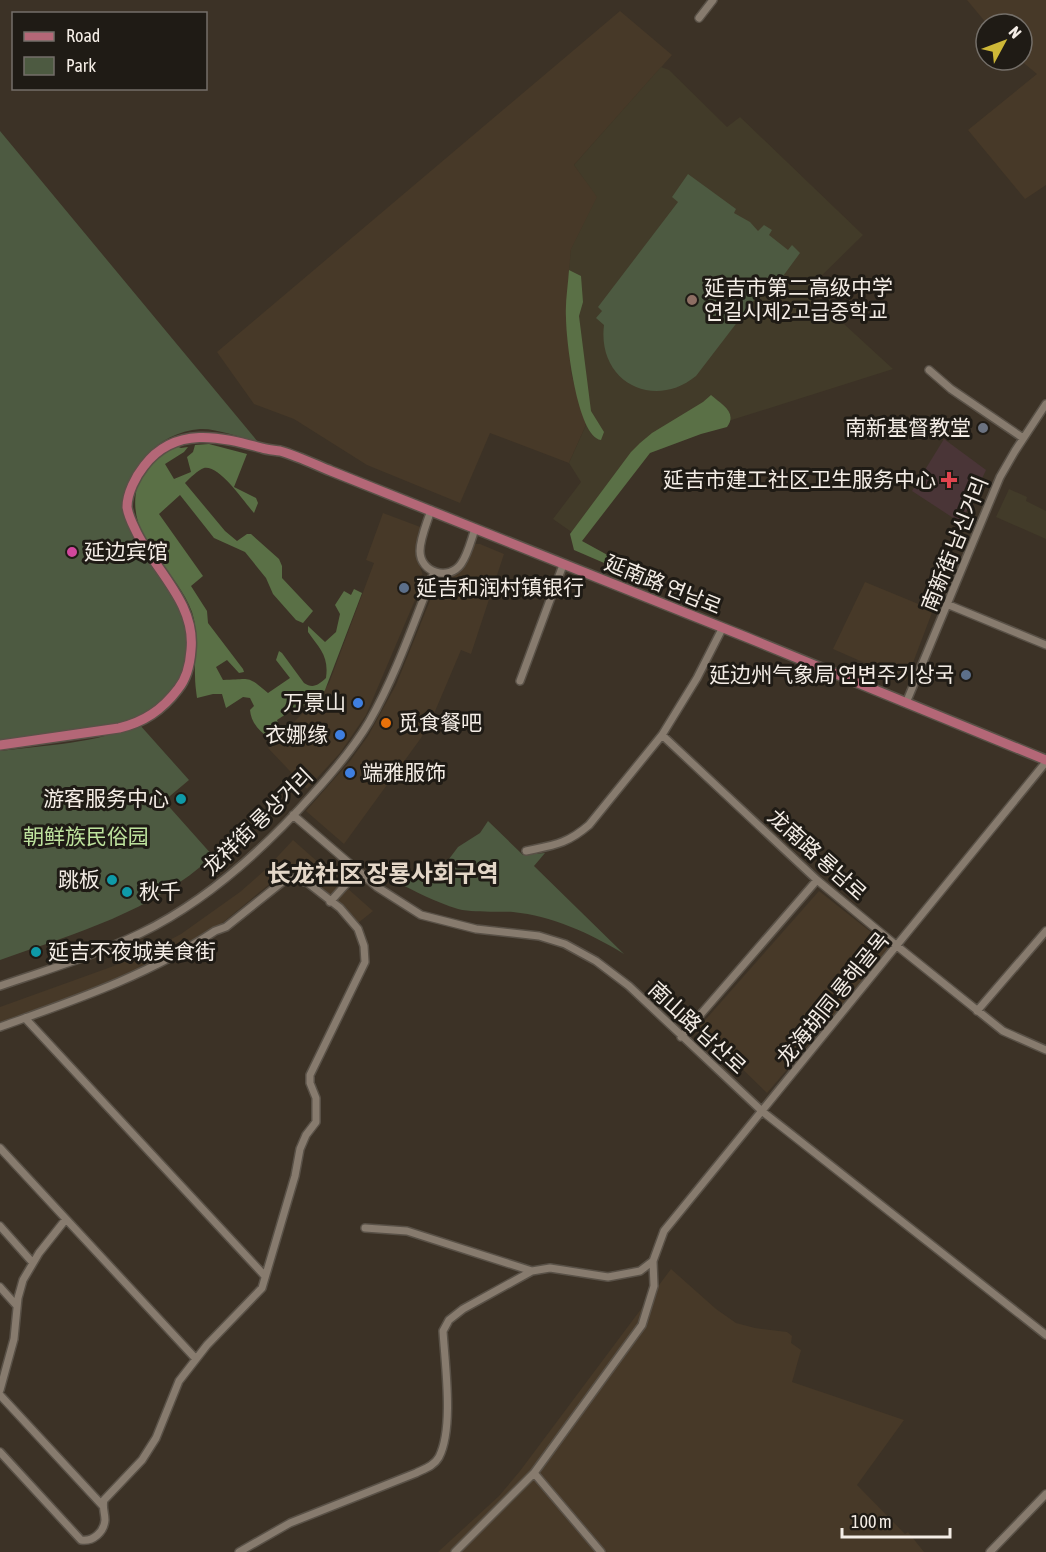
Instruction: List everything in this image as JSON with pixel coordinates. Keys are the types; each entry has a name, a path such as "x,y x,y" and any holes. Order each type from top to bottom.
{"main road":[{"name":"延南路 연남로","path":"0,745 135,724 158,711 182,684 189,667 192,644 190,628 181,601 142,544 127,507 131,490 139,473 149,460 162,449 188,438 202,436 218,437 281,452 746,637 1046,761"}],"street":[{"path":"699,18 713,0"},
{"path":"929,370 951,389 1023,438"},
{"name":"南新街 남신거리","path":"906,703 1000,477 1046,404"},
{"path":"431,510 420,551 424,564 434,572 449,573 461,565 475,529"},
{"path":"520,681 563,565"},
{"name":"龙祥街 룡상거리","path":"0,986 62,965 139,934 192,903 249,858 338,766 369,722 388,686 434,572"},
{"path":"948,605 1046,645"},
{"path":"526,851 560,844 589,825 662,735 697,678 722,629"},
{"name":"龙南路 룡남로","path":"662,735 817,880 976,1011 1003,1031 1046,1050"},
{"name":"龙海胡同 룡해골목","path":"653,1261 664,1230 763,1112 1046,761"},
{"name":"南山路 남산로","path":"293,815 357,872 421,915 476,929 539,936 565,944 596,961 617,976 763,1112 1046,1335"},
{"path":"330,902 357,872"},
{"path":"0,1027 127,980 226,927 286,879 292,878 308,883 340,908 358,929 364,946 364,962 310,1075 310,1083 316,1098 316,1122 306,1135 300,1149 295,1176 262,1288 196,1359 179,1381 156,1438 142,1460 104,1500 105,1521 102,1529 94,1538 81,1540 0,1452"},
{"path":"681,1037 817,880"},
{"path":"976,1011 1046,931"},
{"path":"25,1018 264,1275"},
{"path":"0,1148 196,1359"},
{"path":"0,1390 14,1339 17,1306 23,1280 66,1220"},
{"path":"0,1226 33,1263"},
{"path":"365,1228 407,1231 532,1271"},
{"path":"238,1552 290,1523 430,1467 438,1459 447,1420 443,1331 449,1320 463,1309 532,1271 550,1268 608,1277 640,1271 653,1261"},
{"path":"455,1552 534,1473 642,1325 654,1286 653,1261"},
{"path":"627,1274 642,1274 654,1286"},
{"path":"0,1287 17,1306"},
{"path":"0,1395 103,1506"},
{"path":"534,1473 601,1552"},
{"path":"990,1552 1046,1494"}],"shaded area":[{"path":"967,0 1046,0 1046,185 1025,199 968,130 1037,74 1034,72 1034,12 977,12"},
{"path":"620,11 672,55 574,165 598,197 571,250 566,317 571,372 586,425 569,463 490,433 460,503 367,465 294,419 254,404 217,352"},
{"name":"延吉市第二高级中学 연길시제2고급중학교","path":"661,67 669,70 727,127 740,117 863,235 807,290 893,369 640,449 573,533 553,519 581,482 569,463 586,425 571,372 566,317 569,270 571,249 597,197 574,165"},
{"name":"延吉市建工社区卫生服务中心","path":"944,439 986,470 961,523 912,491"},
{"path":"1009,489 1027,497 1026,501 1046,511 1046,539 996,517"},
{"path":"383,513 423,528 415,551 423,576 421,586 366,715 340,753 307,789 268,748 321,695 329,683 374,563 366,560"},
{"path":"475,544 504,554 471,654 461,650 433,716 421,738 344,844 306,811 350,761 368,736 396,685 437,583 442,577 459,572"},
{"path":"865,582 933,610 906,681 833,649"},
{"path":"293,840 373,911 358,923 305,876 294,873 286,874 278,877 215,929 128,977 0,1027 0,1007 111,967 145,953 181,934 240,892 265,870"},
{"path":"819,891 891,948 767,1093 699,1027"},
{"path":"671,1269 716,1309 736,1323 787,1332 792,1336 791,1343 801,1350 792,1382 904,1420 857,1485 905,1534 908,1532 924,1552 438,1552 499,1496 520,1471"}],"green space":[{"name":"延边宾馆","path":"0,131 258,442 206,429 181,433 164,441 149,452 138,466 130,482 127,519 133,538 174,597 187,630 189,655 186,668 173,690 164,700 142,715 118,725 0,740"},
{"path":"688,174 736,209 734,213 750,222 758,231 764,225 772,230 769,235 788,250 792,245 800,253 775,287 768,282 696,376 679,386 662,391 646,390 631,385 609,362 604,345 604,325 596,318 602,311 598,307 678,202 672,197"},
{"path":"569,270 581,276 583,302 579,316 591,411 604,432 601,440 593,435 585,423 579,406 571,365 566,306"},
{"path":"711,395 727,409 731,417 727,427 650,453 582,541 633,569 632,575 574,550 570,534 631,452 652,433"},
{"path":"209,444 247,454 234,487 256,498 258,503 254,513 217,472 204,468 185,483 225,531 237,541 251,534 279,559 282,566 282,578 313,611 303,623 296,620 273,594 266,578 245,552 214,538 180,495 159,514 203,576 191,586 207,611 208,623 243,669 244,672 239,673 227,660 216,667 223,680 247,679 268,693 290,678 276,660 279,651 304,683 310,686 318,684 326,678 325,658 308,632 308,626 325,642 336,632 340,614 335,605 344,591 351,595 354,589 362,593 325,690 321,695 313,697 303,706 277,720 280,728 270,738 262,733 254,723 250,710 254,706 250,698 243,697 226,708 222,694 197,698 196,636 192,612 175,581 145,538 138,522 135,506 137,487 147,467 176,446 188,447 165,464 174,479 191,472 187,457 193,452 195,445"},
{"name":"朝鲜族民俗园","path":"139,724 189,780 164,801 213,856 165,892 139,906 85,930 0,960 0,751 88,740 123,731"},
{"path":"488,821 523,855 545,853 534,866 624,954 598,939 542,917 513,912 458,909 394,881 398,877 403,881 425,868 449,859 458,847 480,833"}],"place":[{"name":"延吉市第二高级中学 연길시제2고급중학교","path":"692,300"},
{"name":"南新基督教堂","path":"983,428"},
{"name":"延吉市建工社区卫生服务中心","path":"949,480"},
{"name":"延边宾馆","path":"72,552"},
{"name":"延吉和润村镇银行","path":"404,588"},
{"name":"延边州气象局 연변주기상국","path":"966,675"},
{"name":"万景山","path":"358,703"},
{"name":"觅食餐吧","path":"386,723"},
{"name":"衣娜缘","path":"340,735"},
{"name":"端雅服饰","path":"350,773"},
{"name":"游客服务中心","path":"181,799"},
{"name":"跳板","path":"112,880"},
{"name":"秋千","path":"127,892"},
{"name":"延吉不夜城美食街","path":"36,952"}],"district":[{"name":"长龙社区 장룡사회구역","path":"383,874"}]}
